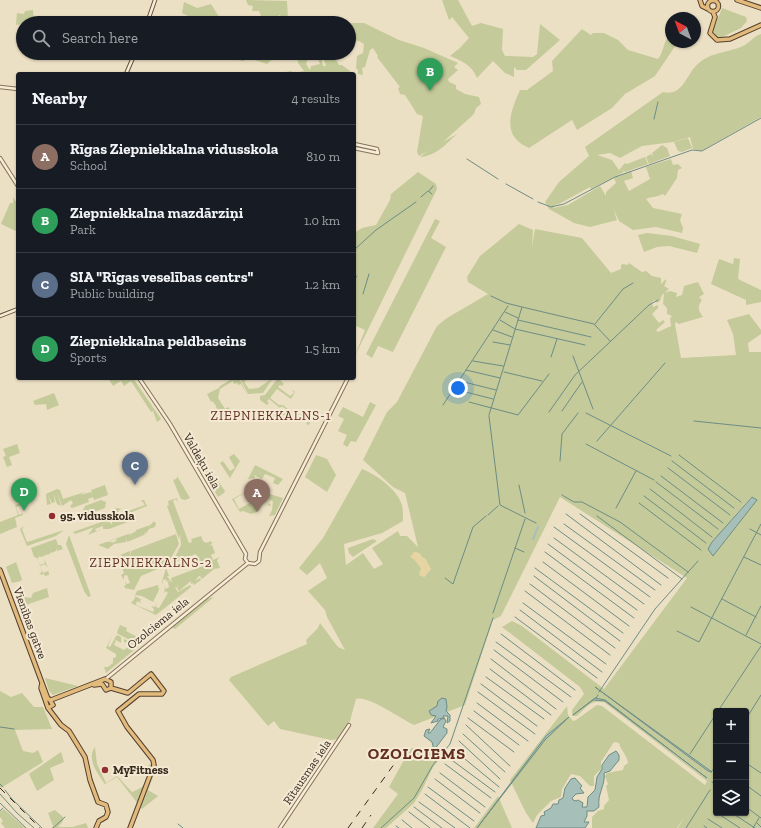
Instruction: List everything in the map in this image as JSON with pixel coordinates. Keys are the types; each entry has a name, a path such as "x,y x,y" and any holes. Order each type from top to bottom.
{"highway":[{"path":"700,0 702,6 713,12 715,17 710,33 717,40 730,39 761,25"},
{"path":"737,0 761,8"},
{"path":"708,9 707,5 711,1 717,1 718,9 713,12"},
{"name":"Vienības gatve","path":"0,570 42,683 41,688 50,701 48,708"},
{"path":"105,681 106,690 111,688 128,693 151,674 164,691 162,694 157,695 139,694 118,711 127,727 153,760 154,770 130,828"},
{"path":"105,681 111,688"},
{"name":"Ozolciema iela","path":"86,687 105,681"},
{"name":"Ozolciema iela","path":"48,708 52,707 50,701 105,681"},
{"path":"48,708 61,725 69,731 85,757 90,780 98,802 106,805 108,809 106,817 99,821 96,828"}],"street":[{"path":"149,16 155,0"},
{"path":"127,72 132,60"},
{"path":"0,87 16,89"},
{"path":"358,145 377,149 378,153 356,148 358,145"},
{"path":"0,158 16,183"},
{"path":"0,316 16,310"},
{"name":"Valdeķu iela","path":"140,380 170,424 246,554 245,559 248,564"},
{"path":"248,564 252,565 259,561 259,554 347,380"},
{"name":"Ozolciema iela","path":"105,681 208,595 248,564"},
{"name":"Ozolciema iela","path":"93,684 120,667"},
{"path":"42,683 50,698 61,696"},
{"name":"Rītausmas iela","path":"280,828 349,725"}],"green space":[{"path":"246,0 287,1 288,16 261,16 259,11 252,11 253,6 248,5"},
{"path":"442,0 458,0 472,26 481,23 503,29 502,50 505,56 533,57 537,54 540,24 560,40 526,70 517,70 514,67 514,77 505,73 493,61 477,78 469,67 450,56 469,38 452,17 449,20"},
{"path":"184,2 197,8 211,4 218,16 188,16 182,13"},
{"path":"722,8 746,17 747,21 741,28 718,39 713,31"},
{"path":"33,10 33,16 17,16 17,13 24,14 25,11"},
{"path":"356,23 364,23 399,40 424,48 458,63 454,67 458,70 448,79 449,82 456,85 456,89 465,94 479,97 481,104 476,108 474,114 443,142 457,134 440,149 426,156 420,157 428,151 419,156 417,152 423,116 417,114 405,95 400,94 398,88 400,87 377,57 378,56 373,48 370,50 365,67 362,68 363,75 358,74 358,70 356,68 357,56 363,53 364,44 356,41"},
{"path":"582,29 591,35 593,33 604,33 618,40 628,50 658,59 665,43 665,48 674,48 655,76 625,94 612,108 577,130 572,120 529,148 520,143 514,137 511,130 510,123 513,107 520,90 527,90 553,71 552,61"},
{"path":"761,34 761,117 701,151 693,149 690,137 673,142 642,146 620,158 610,153 597,155 612,160 619,170 625,163 627,164 645,157 648,164 625,172 622,169 624,172 591,189 590,187 555,205 553,208 568,205 600,186 606,196 606,192 616,183 614,178 631,171 633,178 624,181 629,191 650,179 646,167 671,159 673,165 678,164 682,168 678,170 677,178 665,196 663,194 646,199 653,208 682,214 680,220 683,228 682,233 656,227 633,230 619,221 613,208 617,220 590,227 574,223 549,209 545,202 559,182 589,156 585,147 663,92 670,93 676,91 684,83 695,67 704,59 743,46"},
{"path":"255,60 272,60 267,64"},
{"path":"298,60 307,60 306,64 310,70 311,66 320,64 318,60 322,60 323,66 326,66 324,60 336,60 339,65 342,65 351,72 299,72 304,71 298,63"},
{"path":"688,138 692,148 682,152 678,151 674,142"},
{"path":"662,145 667,148 670,156 649,164 646,157 651,154 653,157 652,153"},
{"path":"418,172 436,184 437,189 356,354 365,330 356,326 356,232 362,228 376,225 390,200 391,194"},
{"path":"13,197 16,202 16,231 1,224 10,203 13,203"},
{"path":"435,219 440,221 431,238 446,247 393,352 378,346 372,358 366,354"},
{"path":"519,224 533,230 532,247 535,229 582,238 611,273 621,269 621,265 628,265 629,263 642,272 646,271 652,276 661,278 661,284 666,279 664,286 669,289 665,293 670,291 677,293 676,297 682,295 684,286 698,282 704,294 699,297 702,300 699,308 703,317 679,324 676,322 675,324 681,358 736,355 733,334 727,320 749,314 761,330 761,334 748,343 749,352 761,352 761,828 678,828 685,816 677,828 592,828 592,817 598,811 604,809 604,806 609,800 606,786 608,784 605,776 607,773 623,770 624,766 628,763 619,743 614,742 601,762 601,769 594,776 594,786 590,786 580,776 571,774 562,789 561,797 551,801 537,815 533,823 526,813 510,780 567,706 568,715 573,721 597,705 602,706 705,785 707,781 604,702 600,701 592,703 577,716 572,716 572,710 584,694 580,687 502,627 512,621 522,626 604,689 687,578 560,497 501,616 493,620 465,705 414,725 385,708 368,701 356,699 350,721 338,739 331,740 280,729 274,721 268,726 229,680 231,677 307,644 306,640 318,628 320,623 338,647 345,650 327,617 325,610 308,591 327,578 320,563 307,575 299,568 323,538 362,469 386,483 396,493 402,505 403,521 382,533 344,544 346,565 363,553 374,569 383,564 372,548 398,531 400,536 407,536 418,547 405,493 393,487 363,460 387,412 397,402 437,326 447,318 488,294 468,282 467,277 480,256","holes":["664,293 663,304 667,308 667,314 672,316 670,318 671,326 658,332 656,330 665,322 663,320 659,323 652,314 658,308 658,305 653,307 652,302 655,300 657,303 660,301","751,497 757,500 713,556 708,549 712,542","419,553 431,569 424,577 421,568 415,560","595,688 710,771 708,771","595,698 605,700 707,777 605,701 593,700 573,715"]},
{"path":"647,233 672,236 700,244 697,253 669,246 657,247 644,252 638,235"},
{"path":"734,258 740,259 738,279 761,290 761,302 746,305 746,300 711,284 719,259 733,264"},
{"path":"109,380 134,380 161,419 157,422 153,411 151,412 131,381 124,386 121,381 113,386"},
{"path":"230,380 240,380 248,396 241,384 234,384 233,381 220,389 218,398 225,409 228,407 232,411 220,416 218,409 213,401 211,402 207,394"},
{"path":"241,380 245,380 244,382 249,389 258,388 272,380 263,393 248,394"},
{"path":"276,380 280,380 284,384 278,387 290,396 294,393 292,389 295,392 291,399 277,389 270,398 279,405 283,405 289,410 311,420 309,425 306,424 309,420 290,411 289,414 291,415 289,417 287,416 288,412 286,416 281,414 288,411 282,406 280,408 269,399 267,401 269,403 267,405 260,400 260,396 265,395"},
{"path":"54,393 59,405 47,410 46,404 35,405 33,401"},
{"path":"370,402 376,405 356,442 351,441 347,447 343,444 347,435 338,431 344,419 338,416 343,407 363,417"},
{"path":"17,444 20,453 9,457 12,465 7,467 3,457 6,456 3,449"},
{"path":"234,454 240,461 230,478 220,463 223,461 230,471 235,468 229,457"},
{"path":"316,455 327,459 336,475 327,492 305,477"},
{"path":"255,465 283,479 278,485 273,483 275,478 265,474 262,479 254,475 255,478 248,479"},
{"path":"200,470 207,470 210,475 213,474 225,491 224,493 218,497 204,473"},
{"path":"177,476 190,498 185,500 181,499 173,480 177,478"},
{"path":"105,485 108,495 94,500 93,497 88,499 89,502 72,508 70,506 73,503 71,500 62,506 57,491 61,506 57,504 53,493 55,502 52,503 48,495 51,504 47,505 46,494 57,489 60,490 63,499 85,492 80,495 91,492 93,496 91,490"},
{"path":"252,489 234,499 239,509 257,499 263,492 283,498 275,515 269,516 272,510 273,501 270,500 268,503 269,499 267,498 259,511 251,514 243,511 240,512 232,499"},
{"path":"177,498 178,503 176,499 173,501 189,543 192,542 191,539 201,536 203,541 206,543 211,541 212,544 208,546 212,545 215,553 211,555 213,560 220,557 217,560 220,568 214,569 202,579 199,576 195,581 200,578 201,580 194,585 193,583 191,584 191,581 179,591 177,588 179,585 176,588 174,586 178,592 190,585 191,587 156,615 131,603 135,596 142,600 140,600 141,603 137,601 136,605 153,612 154,609 151,606 155,607 157,603 156,607 159,608 168,593 165,591 163,594 165,589 164,585 166,589 169,587 168,582 170,580 172,583 171,578 206,565 204,561 199,561 196,554 172,563 181,545 180,534 179,539 167,506 169,506 168,501"},
{"path":"28,500 29,504 16,507 19,515 22,513 23,515 15,518 17,527 0,534 0,522 18,515 15,505"},
{"path":"101,500 106,502 105,508 88,514 84,513 83,510 85,506"},
{"path":"141,500 144,500 147,506 122,516 119,515 120,518 75,534 73,532 107,520 106,516 102,517 107,512 110,512 107,513 108,516 116,513 115,510 112,510 117,508 121,509 118,511 120,514 145,505"},
{"path":"121,517 128,522 109,529 103,529 103,526 95,529 96,531 102,529 88,535 94,527 110,522 112,525 112,521"},
{"path":"154,521 156,524 155,527 149,529 145,535 146,531 144,535 127,542 126,538 126,542 114,544 108,549 98,545 131,533 128,536 136,530 150,525 147,529","holes":["116,539 117,540 114,544 113,542 107,542"]},
{"path":"24,526 22,529 27,542 64,530 56,536 27,546 20,529"},
{"path":"176,534 179,544 167,565 141,576 134,590 125,588 125,581 127,584 130,583 127,575 124,576 124,580 121,575 124,573 118,556 129,559 120,555 130,551 131,557 131,551"},
{"path":"69,535 91,596 88,597 84,591 66,544"},
{"path":"56,539 58,545 61,545 63,549 57,551 56,548 56,551 50,552 50,554 45,555 44,553 45,556 40,557 38,555 39,557 37,559 34,557 31,548"},
{"path":"373,539 377,541 353,557 349,553 348,548"},
{"path":"44,558 48,568 45,564 40,566 43,573 48,571 48,569 49,575 41,575 40,573 42,572 38,562 40,565 45,563"},
{"path":"16,562 22,579 21,581 12,583 6,567"},
{"path":"166,568 169,576 167,576 170,580 167,582 166,579 163,580 163,584 162,582"},
{"path":"158,585 159,590 153,602 142,596 135,595 137,591"},
{"path":"47,588 49,597 20,607 17,599 24,597 31,598 33,593"},
{"path":"214,597 175,629 171,627 206,599"},
{"path":"120,625 127,628 126,631 141,639 143,636 146,640 140,645 118,634 117,632"},
{"path":"117,635 121,637 121,643 114,639"},
{"path":"112,636 108,646 110,647 114,640 116,641 114,645 124,650 128,647 132,648 135,645 124,642 124,639 139,646 106,673 104,667 108,667 113,663 113,658 116,657 116,654 106,648"},
{"path":"45,678 78,686 53,695 49,691"},
{"path":"0,691 11,697 22,693 34,707 43,707 52,729 15,730 23,751 33,753 38,750 43,762 1,788 0,787"},
{"path":"433,746 439,748 444,754 433,767 414,803 386,828 373,828 398,794 389,787 409,751 412,748 429,751"},
{"path":"95,747 97,764 106,783 117,776 132,792 139,789 145,783 149,774 146,767 154,762 157,767 148,790 158,796 142,809 117,777 105,784 96,771 92,761"},
{"path":"61,752 64,762 50,768 54,780 37,791 29,774"},
{"path":"498,796 512,828 474,828"},
{"path":"4,809 25,828 5,828 1,823 3,821 0,817 0,812"},
{"path":"55,810 63,817 63,821 58,827 73,827 86,823 88,828 51,828 53,826 48,813"}],"sand":[{"path":"414,552 417,552 425,558 431,569 424,577 419,575 421,568 415,560 410,557"}],"water":[{"path":"752,497 757,500 713,556 708,549 712,542"},
{"path":"595,687 712,772 708,771"},
{"path":"442,698 446,699 446,711 450,715 450,721 447,723 448,716 443,716 446,721 443,727 447,729 447,733 434,750 432,742 424,736 426,730 430,729 428,733 430,733 440,720 444,718 438,719 438,721 431,723 436,716 431,715 429,711 437,706 438,701"},
{"path":"595,698 605,700 707,778 605,701 593,700 573,715"},
{"path":"569,717 545,740 477,828 546,736"},
{"path":"616,751 619,755 619,760 610,771 604,773 604,781 599,798 599,807 594,811 587,811 587,816 584,822 589,822 585,828 536,828 541,816 545,815 544,812 551,808 553,804 558,804 559,800 563,798 565,788 571,779 575,778 582,786 580,788 584,793 576,794 572,798 573,800 578,800 583,803 582,807 587,807 588,797 595,790 597,777 602,769 602,765 609,755"}],"waterway":[{"path":"654,119 658,102"},
{"path":"538,202 551,207 564,204 615,177 692,150 702,151 761,118"},
{"path":"467,159 498,179"},
{"path":"506,184 533,199"},
{"path":"429,191 433,186"},
{"path":"421,197 428,191 432,194"},
{"path":"356,248 376,230 416,202"},
{"path":"363,294 369,274"},
{"path":"595,324 623,289 633,283"},
{"path":"489,415 522,307 506,303 491,296"},
{"path":"549,412 575,375 649,305 658,300"},
{"path":"443,405 508,306"},
{"path":"522,307 594,324 610,341"},
{"path":"505,312 518,318"},
{"path":"500,320 515,329 585,345"},
{"path":"518,320 591,337"},
{"path":"493,330 512,337"},
{"path":"551,357 557,339"},
{"path":"493,342 510,345"},
{"path":"573,356 593,409"},
{"path":"473,361 503,366"},
{"path":"597,441 665,363"},
{"path":"466,370 500,378"},
{"path":"504,372 542,381"},
{"path":"469,402 518,415 549,374"},
{"path":"460,381 496,390"},
{"path":"562,411 582,382"},
{"path":"454,389 493,399"},
{"path":"560,461 562,434 578,413"},
{"path":"586,413 671,456"},
{"path":"489,416 500,505 536,523"},
{"path":"694,421 761,428"},
{"path":"586,444 654,480"},
{"path":"679,455 741,502"},
{"path":"672,461 734,508"},
{"path":"668,468 730,515"},
{"path":"616,508 636,471"},
{"path":"661,476 723,523"},
{"path":"656,482 718,529"},
{"path":"519,485 525,513"},
{"path":"650,489 712,537"},
{"path":"562,495 574,502 582,502 620,522 688,572"},
{"path":"644,496 706,543"},
{"path":"639,503 701,550"},
{"path":"488,515 498,506"},
{"path":"566,514 661,585"},
{"path":"580,514 668,578"},
{"path":"445,578 453,584 473,527 486,516"},
{"path":"597,516 682,579"},
{"path":"493,613 525,519"},
{"path":"564,524 655,590"},
{"path":"677,631 699,642 761,524"},
{"path":"533,539 538,527"},
{"path":"554,527 650,597"},
{"path":"750,529 761,535"},
{"path":"554,538 644,604"},
{"path":"548,544 637,610"},
{"path":"515,548 524,552"},
{"path":"545,552 634,618"},
{"path":"744,557 761,565"},
{"path":"599,692 655,609 698,561"},
{"path":"543,562 629,626"},
{"path":"535,568 623,633"},
{"path":"534,576 620,641"},
{"path":"530,584 615,648"},
{"path":"525,591 610,655"},
{"path":"722,599 756,617"},
{"path":"523,603 606,664"},
{"path":"746,635 761,606"},
{"path":"691,607 761,644"},
{"path":"520,610 602,672"},
{"path":"515,617 597,678"},
{"path":"381,828 414,798 433,765 450,744 493,618"},
{"path":"501,634 575,690"},
{"path":"496,642 571,697"},
{"path":"720,708 761,646"},
{"path":"494,650 563,702"},
{"path":"491,659 556,709"},
{"path":"490,669 551,715"},
{"path":"486,677 544,719"},
{"path":"481,684 537,726"},
{"path":"478,692 535,734"},
{"path":"749,714 761,695"},
{"path":"477,703 528,741"},
{"path":"474,711 519,745"},
{"path":"468,718 514,752"},
{"path":"690,754 713,719"},
{"path":"466,725 510,766"},
{"path":"0,727 14,729"},
{"path":"463,734 505,772"},
{"path":"459,741 500,779"},
{"path":"454,750 499,787"},
{"path":"449,758 495,792"},
{"path":"445,764 491,798"},
{"path":"749,765 761,773"},
{"path":"440,773 485,807"},
{"path":"435,779 480,813"},
{"path":"0,784 3,787"},
{"path":"428,787 474,821"},
{"path":"749,787 761,796"},
{"path":"5,790 12,799 42,828"},
{"path":"686,828 710,790"},
{"path":"0,794 17,813 34,828"},
{"path":"425,794 470,828"},
{"path":"419,802 455,828"},
{"path":"0,803 26,828"},
{"path":"414,807 442,828"},
{"path":"0,811 3,808"},
{"path":"749,809 761,818"},
{"path":"409,812 430,828"},
{"path":"722,816 740,828"},
{"path":"737,816 755,828"},
{"path":"53,828 65,817"},
{"path":"753,828 759,818"},
{"path":"708,819 722,828"},
{"path":"402,820 412,828"},
{"path":"757,823 761,827"},
{"path":"178,824 183,828"}],"railway":[{"path":"384,760 388,754"},
{"path":"348,828 400,756"},
{"path":"0,788 40,828"},
{"path":"362,828 371,815"}],"place":[{"name":"Ziepniekkalna mazdārziņi","path":"430,91"},
{"name":"SIA \"Rīgas veselības centrs\"","path":"135,485"},
{"name":"Ziepniekkalna peldbaseins","path":"24,511"},
{"name":"Rīgas Ziepniekkalna vidusskola","path":"257,512"},
{"name":"95. vidusskola","path":"52,516"},
{"name":"MyFitness","path":"105,770"}],"district":[{"name":"ZIEPNIEKKALNS-1","path":"271,415"},
{"name":"ZIEPNIEKKALNS-2","path":"151,562"},
{"name":"OZOLCIEMS","path":"417,753"}]}
